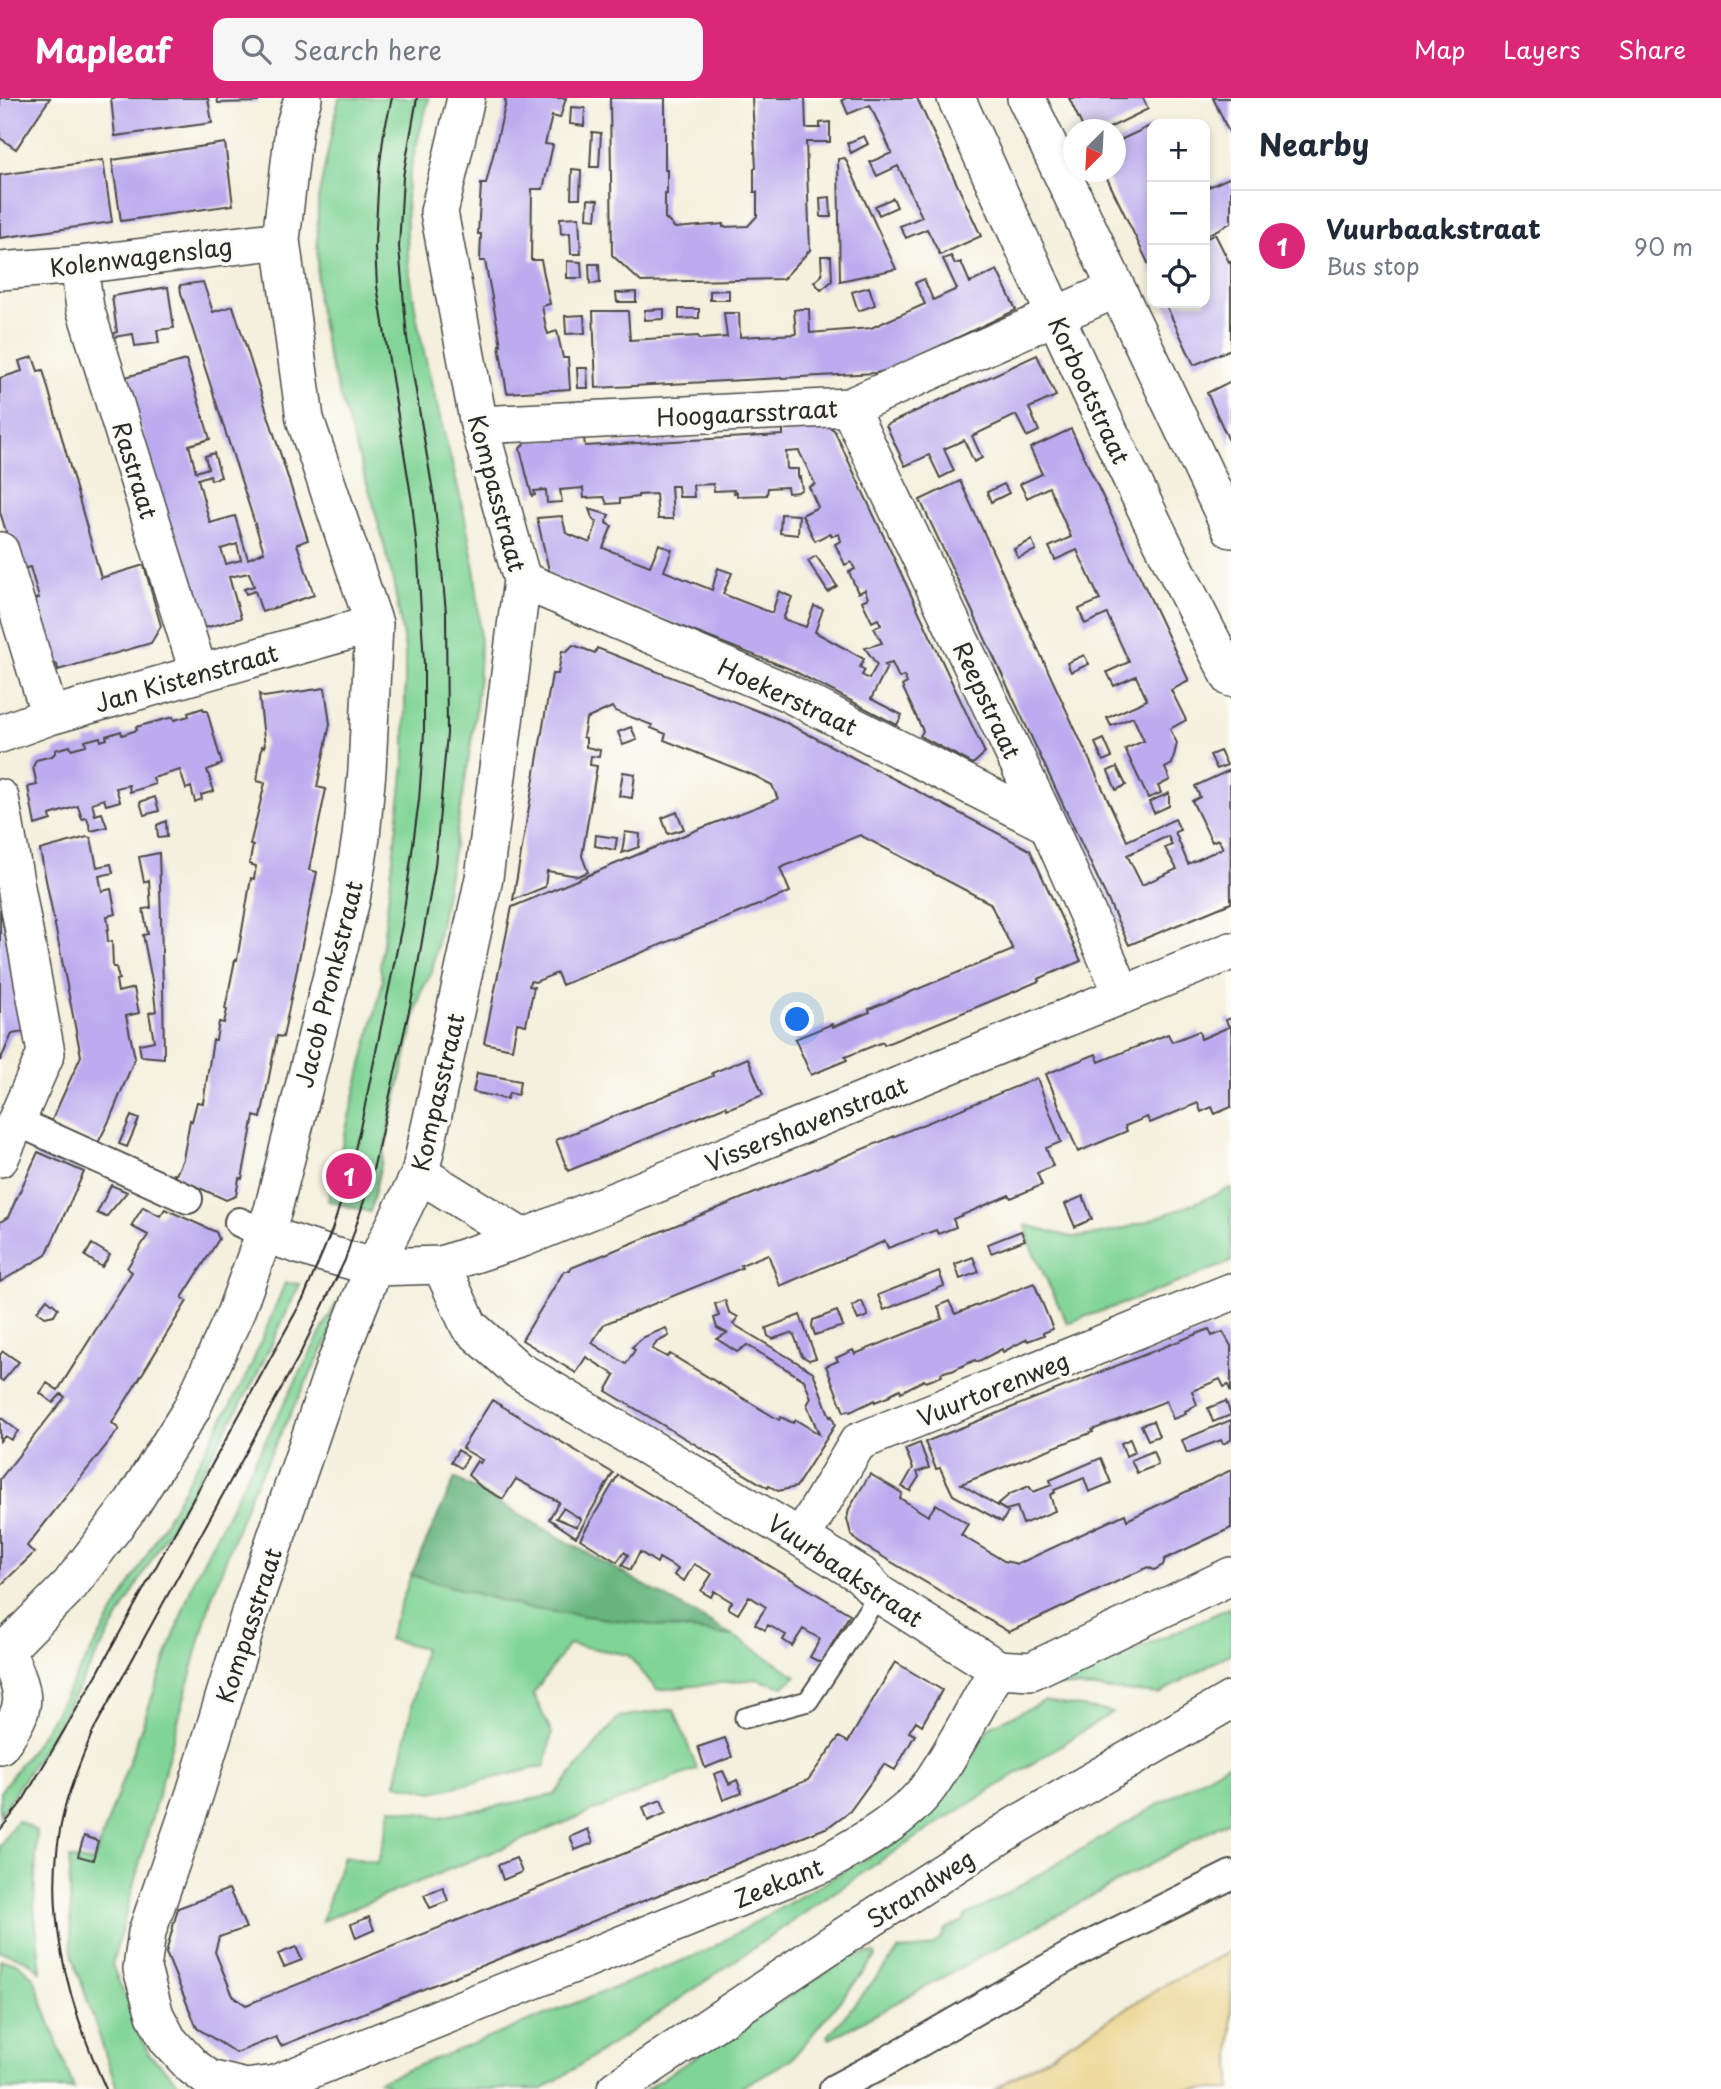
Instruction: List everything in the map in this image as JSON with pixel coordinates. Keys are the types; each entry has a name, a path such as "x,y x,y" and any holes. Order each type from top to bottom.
{"street":[{"name":"Jacob Pronkstraat","path":"3,1653 70,1585 133,1502 191,1410 235,1314 252,1228 351,900 368,770 374,624 305,419 281,240 294,128 303,98"},
{"name":"Kompasstraat","path":"246,2088 209,2079 192,2066 169,2040 155,2015 142,1969 147,1932 195,1793 250,1613 309,1439 374,1267 420,1174 484,878 522,580 479,425 439,212 466,98"},
{"name":"Korbootstraat","path":"956,98 1055,316 1194,608 1231,678"},
{"path":"1026,98 1231,529"},
{"name":"Kolenwagenslag","path":"0,271 79,265 281,240"},
{"name":"Rastraat","path":"79,265 85,308 199,674"},
{"name":"Hoogaarsstraat","path":"479,425 849,407 1116,289"},
{"name":"Reepstraat","path":"849,407 1048,825 1123,995"},
{"path":"0,551 50,716"},
{"name":"Hoekerstraat","path":"522,580 786,692 1048,825"},
{"name":"Jan Kistenstraat","path":"0,734 50,716 374,624"},
{"path":"0,799 46,1053 0,1158"},
{"name":"Vissershavenstraat","path":"374,1267 441,1265 523,1238 1231,951"},
{"path":"16,1121 188,1199"},
{"path":"420,1174 523,1238"},
{"path":"252,1228 323,1253 374,1267"},
{"name":"Vuurbaakstraat","path":"441,1265 470,1326 518,1370 861,1575 879,1594 998,1669"},
{"name":"Vuurtorenweg","path":"801,1538 858,1442 1231,1293"},
{"path":"998,1669 1031,1671 1231,1576"},
{"path":"0,1745 23,1708 21,1687 3,1653"},
{"name":"Zeekant","path":"246,2088 275,2084 306,2073 827,1862 856,1846 902,1813 929,1787 998,1669"},
{"name":"Strandweg","path":"617,2089 838,1940 1015,1826 1231,1700"},
{"path":"834,2089 1082,1949 1231,1875"}],"lane":[{"path":"745,1718 808,1702 879,1594"}],"green space":[{"path":"339,98 429,98 408,185 408,250 414,303 473,563 480,639 473,732 432,972 421,992 370,1212 328,1201 383,981 380,967 405,758 405,649 393,580 373,503 328,357 317,299 318,199"},
{"path":"1231,1188 1231,1262 1067,1323 1029,1243 1026,1225 1069,1237 1093,1235 1154,1219"},
{"path":"285,1283 300,1284 256,1377 49,1739 0,1816 0,1792 45,1730 144,1560 248,1373"},
{"path":"336,1303 344,1307 249,1497 211,1599 112,1965 148,2053 185,2089 117,2089 72,1954 69,1858 93,1863 195,1577"},
{"path":"455,1478 734,1636 527,1608 411,1575"},
{"path":"411,1575 527,1608 734,1636 796,1676 783,1687 756,1679 657,1690 628,1655 569,1644 533,1694 552,1733 545,1766 433,1792 396,1784 424,1648 388,1639"},
{"path":"1231,1607 1231,1653 1159,1694 1056,1685"},
{"path":"1044,1701 1113,1712 883,1859 646,2022 543,2089 396,2089 379,2081 704,1952 891,1844 958,1779 989,1727"},
{"path":"674,1709 697,1769 322,1921 343,1856 378,1863 391,1808 440,1817 554,1795 619,1717"},
{"path":"1231,1762 1231,1820 830,2039 828,2036 899,1950 933,1945 945,1929 964,1921 965,1915"},
{"path":"17,1820 37,1831 34,1907 41,1971 22,1958 0,1952 0,1846"},
{"path":"875,1953 876,1957 792,2059 738,2089 646,2089 853,1955"},
{"path":"0,1960 19,1965 34,1978 74,2089 0,2089"}],"sand":[{"path":"1231,1951 1231,2089 995,2089 1168,1983"}],"building":[{"path":"0,98 50,98 16,149 0,138"},
{"path":"111,98 208,98 212,123 115,136"},
{"path":"217,98 258,98 258,102 218,103"},
{"path":"504,98 566,98 560,118 552,116 545,144 553,145 543,189 532,189 531,260 541,260 550,304 542,306 546,328 548,334 557,331 563,358 568,358 570,389 507,393 485,261 480,261 481,234 478,234 481,184 486,184 506,102"},
{"path":"610,98 665,98 665,218 675,228 723,224 723,227 748,226 757,216 752,98 805,98 806,128 820,128 820,123 830,122 830,142 806,142 810,250 783,279 641,282 612,255"},
{"path":"917,98 981,236 940,255 927,229 906,238 900,226 922,217 898,166 877,176 870,162 892,153 870,105 848,114 842,100"},
{"path":"1069,98 1143,98 1148,109 1126,120 1079,119"},
{"path":"1213,98 1231,98 1231,137 1221,115"},
{"path":"571,107 585,108 584,126 570,124"},
{"path":"1147,127 1147,261 1109,182 1126,182 1126,137"},
{"path":"592,132 601,133 599,167 590,167"},
{"path":"864,136 868,144 851,153 847,143"},
{"path":"225,143 233,205 121,221 112,160"},
{"path":"845,158 896,269 840,281 838,159"},
{"path":"103,160 112,222 0,238 0,175"},
{"path":"572,169 581,170 580,198 571,198"},
{"path":"1231,177 1231,223 1210,234 1210,187"},
{"path":"830,197 831,217 821,217 820,198"},
{"path":"893,198 897,207 879,215 875,206"},
{"path":"588,199 598,200 596,219 587,218"},
{"path":"579,217 581,254 571,254 570,233 561,234 560,218"},
{"path":"1215,234 1229,262 1231,261 1231,349 1194,365 1167,308 1210,308 1210,236"},
{"path":"821,256 831,256 832,281 821,290 814,282 822,275"},
{"path":"951,256 955,264 961,262 970,283 997,270 1016,310 889,370 876,373 596,388 593,311 628,311 630,340 727,337 724,313 739,313 740,337 796,334 794,310 800,309 809,309 810,333 871,328 925,304 915,283 924,279 933,300 957,289 943,259"},
{"path":"567,261 581,262 582,278 567,278"},
{"path":"589,264 599,264 600,283 590,284"},
{"path":"203,282 213,312 233,306 308,540 297,544 314,595 262,612 255,591 246,594 244,589 254,586 249,573 229,577 241,618 201,629 126,377 186,360 210,439 189,445 196,472 208,468 205,456 214,453 221,477 211,480 210,475 198,479 210,523 235,516 248,559 264,552 180,285","holes":["237,544 241,560 226,564 221,549"]},
{"path":"168,287 174,328 157,330 159,343 135,346 133,334 114,337 113,334 117,332 112,296"},
{"path":"869,287 875,305 858,311 852,292"},
{"path":"729,290 729,300 710,300 710,291"},
{"path":"636,292 636,302 617,302 616,293"},
{"path":"664,309 664,319 644,320 645,310"},
{"path":"679,309 699,309 699,318 679,319"},
{"path":"584,315 585,333 566,334 565,316"},
{"path":"1037,355 1056,396 1029,408 1039,431 1027,437 1016,415 972,436 982,458 974,462 964,440 944,449 954,471 940,478 929,455 905,466 886,425"},
{"path":"33,357 38,371 43,370 101,578 144,565 161,626 151,643 58,670 57,665 48,660 26,601 39,598 30,567 18,570 0,512 0,378 22,371 19,361"},
{"path":"577,368 587,368 588,388 578,388"},
{"path":"1231,381 1231,445 1207,393"},
{"path":"825,425 834,430 985,753 973,764 920,736 923,731 902,686 907,683 904,676 899,678 892,663 885,665 887,667 871,699 902,715 897,725 790,669 550,575 537,518 562,516 566,533 590,543 597,522 593,520 589,509 609,515 606,523 612,526 603,548 650,566 659,544 672,550 664,571 712,590 718,568 732,573 723,594 772,613 779,591 792,597 783,619 806,627 814,606 823,609 815,632 864,659 860,667 865,670 862,675 869,679 877,665 865,648 882,643 874,628 881,625 878,619 872,622 862,601 868,598 865,590 858,593 849,572 855,569 851,562 845,565 835,544 841,541 839,534 832,536 830,533 815,541 802,515 818,507 809,487 815,484 799,451 786,452 787,469 798,469 802,489 798,492 788,493 787,487 768,488 767,495 737,496 734,490 714,491 713,484 693,485 694,497 679,497 678,486 671,486 673,519 658,519 656,494 638,495 620,499 620,503 607,504 604,497 584,498 583,488 560,490 562,502 547,503 546,490 534,491 535,495 532,496 520,449 526,441 584,438 585,446 783,435 783,427"},
{"path":"1071,429 1189,681 1171,690 1186,720 1170,729 1177,743 1172,764 1165,768 1170,780 1158,786 1161,793 1148,798 1125,749 1144,741 1133,717 1111,726 1107,718 1147,700 1136,676 1114,686 1107,672 1129,662 1107,614 1085,624 1079,609 1100,600 1077,550 1055,560 1049,547 1071,537 1049,487 1027,498 1020,484 1042,474 1030,448"},
{"path":"960,481 1127,841 1175,819 1180,830 1175,832 1188,864 1223,848 1218,839 1212,842 1192,801 1200,797 1195,786 1230,770 1231,903 1129,945 920,500","holes":["1168,836 1172,845 1165,848 1177,869 1142,885 1127,855"]},
{"path":"1004,484 1009,493 991,502 987,492"},
{"path":"781,514 799,515 798,535 780,533"},
{"path":"1032,540 1036,550 1018,558 1014,549"},
{"path":"816,556 837,586 828,592 808,561"},
{"path":"573,645 595,653 597,648 781,720 1030,850 1081,961 884,1045 883,1042 845,1057 847,1060 811,1075 795,1039 870,1012 869,1009 1013,950 990,903 860,835 780,868 790,892 562,985 557,973 535,982 530,981 529,986 534,987 526,1025 517,1023 512,1049 484,1043 512,907 778,799 772,785 664,740 666,734 651,728 652,725 615,711 612,707 586,719 583,737 586,738 586,747 600,750 599,757 591,756 590,765 597,766 582,856 588,872 578,876 547,871 545,887 513,900 552,674 558,674 562,651 566,652"},
{"path":"1084,655 1089,664 1071,672 1067,663"},
{"path":"325,688 330,724 317,787 326,789 309,870 317,872 283,1037 277,1036 261,1118 254,1116 242,1179 239,1178 236,1196 226,1200 173,1176 183,1159 190,1120 192,1121 197,1102 203,1103 213,1040 216,1040 219,1022 224,1023 251,878 254,879 256,866 249,864 253,846 250,845 265,783 257,781 262,746 265,747 259,694 264,697"},
{"path":"203,708 207,711 222,764 207,770 214,791 201,795 202,799 195,802 191,787 186,789 180,770 153,778 155,784 130,792 129,785 116,788 120,801 106,805 104,799 92,803 95,815 102,813 107,827 91,831 87,818 82,819 78,806 50,815 51,820 35,825 28,787 37,785 33,767 36,760 52,756 55,750 86,745 85,741 100,737 101,741 107,739 106,736 121,731 122,735 137,730 136,727 173,717 174,720 189,716 188,713"},
{"path":"631,727 637,740 623,745 618,732"},
{"path":"1104,739 1112,757 1103,761 1095,743"},
{"path":"1220,751 1227,765 1217,769 1210,755"},
{"path":"1117,767 1126,785 1116,790 1108,771"},
{"path":"623,772 635,774 632,798 619,796"},
{"path":"1169,793 1169,806 1154,813 1149,802"},
{"path":"155,797 159,811 144,815 140,802"},
{"path":"677,812 684,829 668,834 662,818"},
{"path":"166,821 167,837 158,838 157,825"},
{"path":"625,832 640,834 639,847 622,853"},
{"path":"596,835 617,838 615,850 595,846"},
{"path":"91,838 97,867 111,864 113,873 99,876 102,891 111,889 116,914 107,916 108,942 112,941 113,967 116,967 119,979 116,980 118,992 134,988 139,1013 126,1016 135,1058 98,1143 51,1122 81,1056 40,850"},
{"path":"159,853 164,1058 141,1056 139,1044 154,1041 149,1013 156,1011 143,935 148,934 143,909 151,908 149,880 144,882 139,857"},
{"path":"0,909 25,1032 12,1034 0,1061"},
{"path":"1231,1018 1231,1107 1215,1114 1212,1107 1201,1112 1198,1103 1150,1123 1147,1117 1125,1126 1127,1131 1078,1152 1046,1074 1096,1054 1099,1062 1168,1034 1172,1042 1199,1031 1201,1039 1229,1027 1226,1020"},
{"path":"748,1058 763,1095 727,1109 726,1106 568,1171 556,1140 713,1076 712,1073"},
{"path":"477,1073 520,1081 518,1095 509,1093 507,1099 473,1092"},
{"path":"1037,1078 1061,1142 1046,1148 1053,1166 1037,1173 1042,1185 1011,1198 1009,1195 953,1219 956,1227 938,1234 936,1230 888,1248 885,1241 780,1286 768,1254 741,1265 742,1268 604,1324 592,1343 626,1364 635,1350 632,1347 644,1337 666,1328 669,1336 657,1342 652,1349 667,1357 670,1354 779,1420 781,1417 793,1423 796,1420 819,1434 807,1405 811,1398 804,1380 747,1345 737,1352 717,1339 727,1333 717,1328 714,1318 719,1316 715,1304 725,1300 729,1312 738,1317 733,1324 813,1372 830,1417 832,1416 835,1425 796,1487 778,1491 769,1486 768,1488 606,1391 615,1375 586,1357 576,1373 522,1340 564,1271 570,1271 571,1268"},
{"path":"131,1116 139,1119 127,1147 119,1144"},
{"path":"38,1152 84,1172 46,1255 0,1282 0,1222 8,1217"},
{"path":"111,1185 127,1192 106,1217 97,1213"},
{"path":"1083,1196 1092,1219 1075,1227 1065,1204"},
{"path":"143,1207 160,1216 165,1209 216,1232 219,1239 182,1298 187,1301 112,1423 119,1429 27,1546 34,1553 0,1586 0,1479 65,1397 61,1394 53,1403 40,1393 47,1383 58,1390 132,1272 127,1268 148,1235 131,1226"},
{"path":"1021,1231 1025,1240 991,1253 988,1244"},
{"path":"92,1244 110,1255 102,1267 85,1256"},
{"path":"973,1257 979,1272 960,1279 955,1264"},
{"path":"939,1271 944,1286 884,1310 878,1295"},
{"path":"1034,1283 1053,1329 1003,1352 1002,1349 977,1362 975,1360 941,1373 942,1376 926,1382 924,1380 901,1392 900,1389 890,1396 844,1412 826,1366 838,1361 836,1358 853,1350 855,1354 942,1319 938,1306 949,1301 955,1314"},
{"path":"47,1299 58,1308 54,1315 45,1317 37,1311"},
{"path":"862,1301 868,1316 858,1320 852,1306"},
{"path":"837,1311 843,1326 815,1335 813,1320"},
{"path":"800,1315 816,1358 809,1360 802,1356 794,1335 790,1333 773,1339 768,1336 766,1328"},
{"path":"1209,1329 1212,1336 1223,1332 1231,1346 1231,1392 1228,1385 1224,1387 1220,1379 1192,1391 1197,1405 1185,1411 1186,1414 1173,1419 1166,1401 961,1484 1008,1512 1002,1522 953,1495 940,1468 936,1469 925,1442"},
{"path":"3,1351 19,1362 3,1381 0,1379 0,1355"},
{"path":"492,1400 613,1473 576,1537 549,1519 559,1502 516,1479 503,1499 481,1487 468,1475 477,1461 480,1463 482,1460 462,1448","holes":["563,1508 581,1519 577,1527 556,1518"]},
{"path":"1226,1401 1231,1415 1213,1422 1208,1408"},
{"path":"0,1417 18,1431 11,1440 5,1436 0,1441"},
{"path":"1231,1420 1231,1440 1223,1444 1221,1440 1187,1453 1182,1440"},
{"path":"1153,1421 1159,1436 1148,1440 1141,1425"},
{"path":"1130,1439 1135,1452 1126,1456 1121,1443"},
{"path":"920,1443 929,1468 917,1472 919,1477 910,1491 902,1487 913,1468 905,1449"},
{"path":"458,1450 468,1457 461,1468 451,1462"},
{"path":"1153,1451 1158,1465 1137,1473 1131,1460"},
{"path":"1101,1458 1111,1483 1089,1492 1084,1478 1054,1490 1050,1495 1055,1511 1023,1524 1017,1507 1006,1510 997,1505 1010,1494 1029,1486 1033,1492 1052,1485 1050,1480"},
{"path":"1231,1470 1231,1528 1165,1559 1163,1565 1154,1570 1148,1567 1009,1632 858,1542 851,1534 847,1519 849,1509 870,1474 902,1493 900,1498 928,1516 936,1504 968,1524 961,1535 1004,1561 1018,1564 1125,1514 1127,1520"},
{"path":"618,1475 850,1614 821,1663 810,1657 820,1639 803,1629 792,1646 783,1640 786,1635 768,1625 765,1630 755,1624 766,1607 749,1596 738,1614 728,1608 732,1602 714,1591 711,1597 701,1591 712,1574 694,1564 684,1581 674,1575 678,1569 659,1558 657,1563 640,1552 630,1570 622,1565 628,1555 624,1552 617,1562 580,1539"},
{"path":"895,1662 942,1690 922,1725 916,1721 909,1732 915,1735 895,1770 884,1764 850,1811 828,1827 281,2046 276,2037 236,2053 197,2028 166,1953 178,1908 229,1889 246,1928 219,1937 215,1952 233,1996 246,2005 808,1780 839,1737 848,1742"},
{"path":"725,1738 732,1757 705,1768 698,1747"},
{"path":"723,1771 729,1784 737,1780 742,1793 723,1800 714,1774"},
{"path":"661,1800 666,1813 648,1821 643,1807"},
{"path":"588,1829 593,1843 575,1850 570,1837"},
{"path":"84,1836 98,1841 93,1860 78,1856"},
{"path":"516,1858 522,1872 503,1880 498,1865"},
{"path":"443,1887 448,1901 430,1908 424,1895"},
{"path":"369,1917 374,1930 356,1938 351,1924"},
{"path":"296,1947 302,1960 284,1967 278,1954"}],"tram line":[{"path":"0,1830 22,1802 96,1676 304,1297 332,1230 349,1176 364,1110 402,925 419,800 424,733 424,665 418,559 412,502 377,286 375,246 379,171 392,98"},
{"path":"106,2089 79,2021 61,1951 55,1879 65,1807 93,1731 299,1356 345,1260 371,1179 413,993 435,866 447,734 446,612 434,498 407,338 399,247 403,177 417,98"}],"place":[{"name":"Vuurbaakstraat","path":"349,1176"}]}
